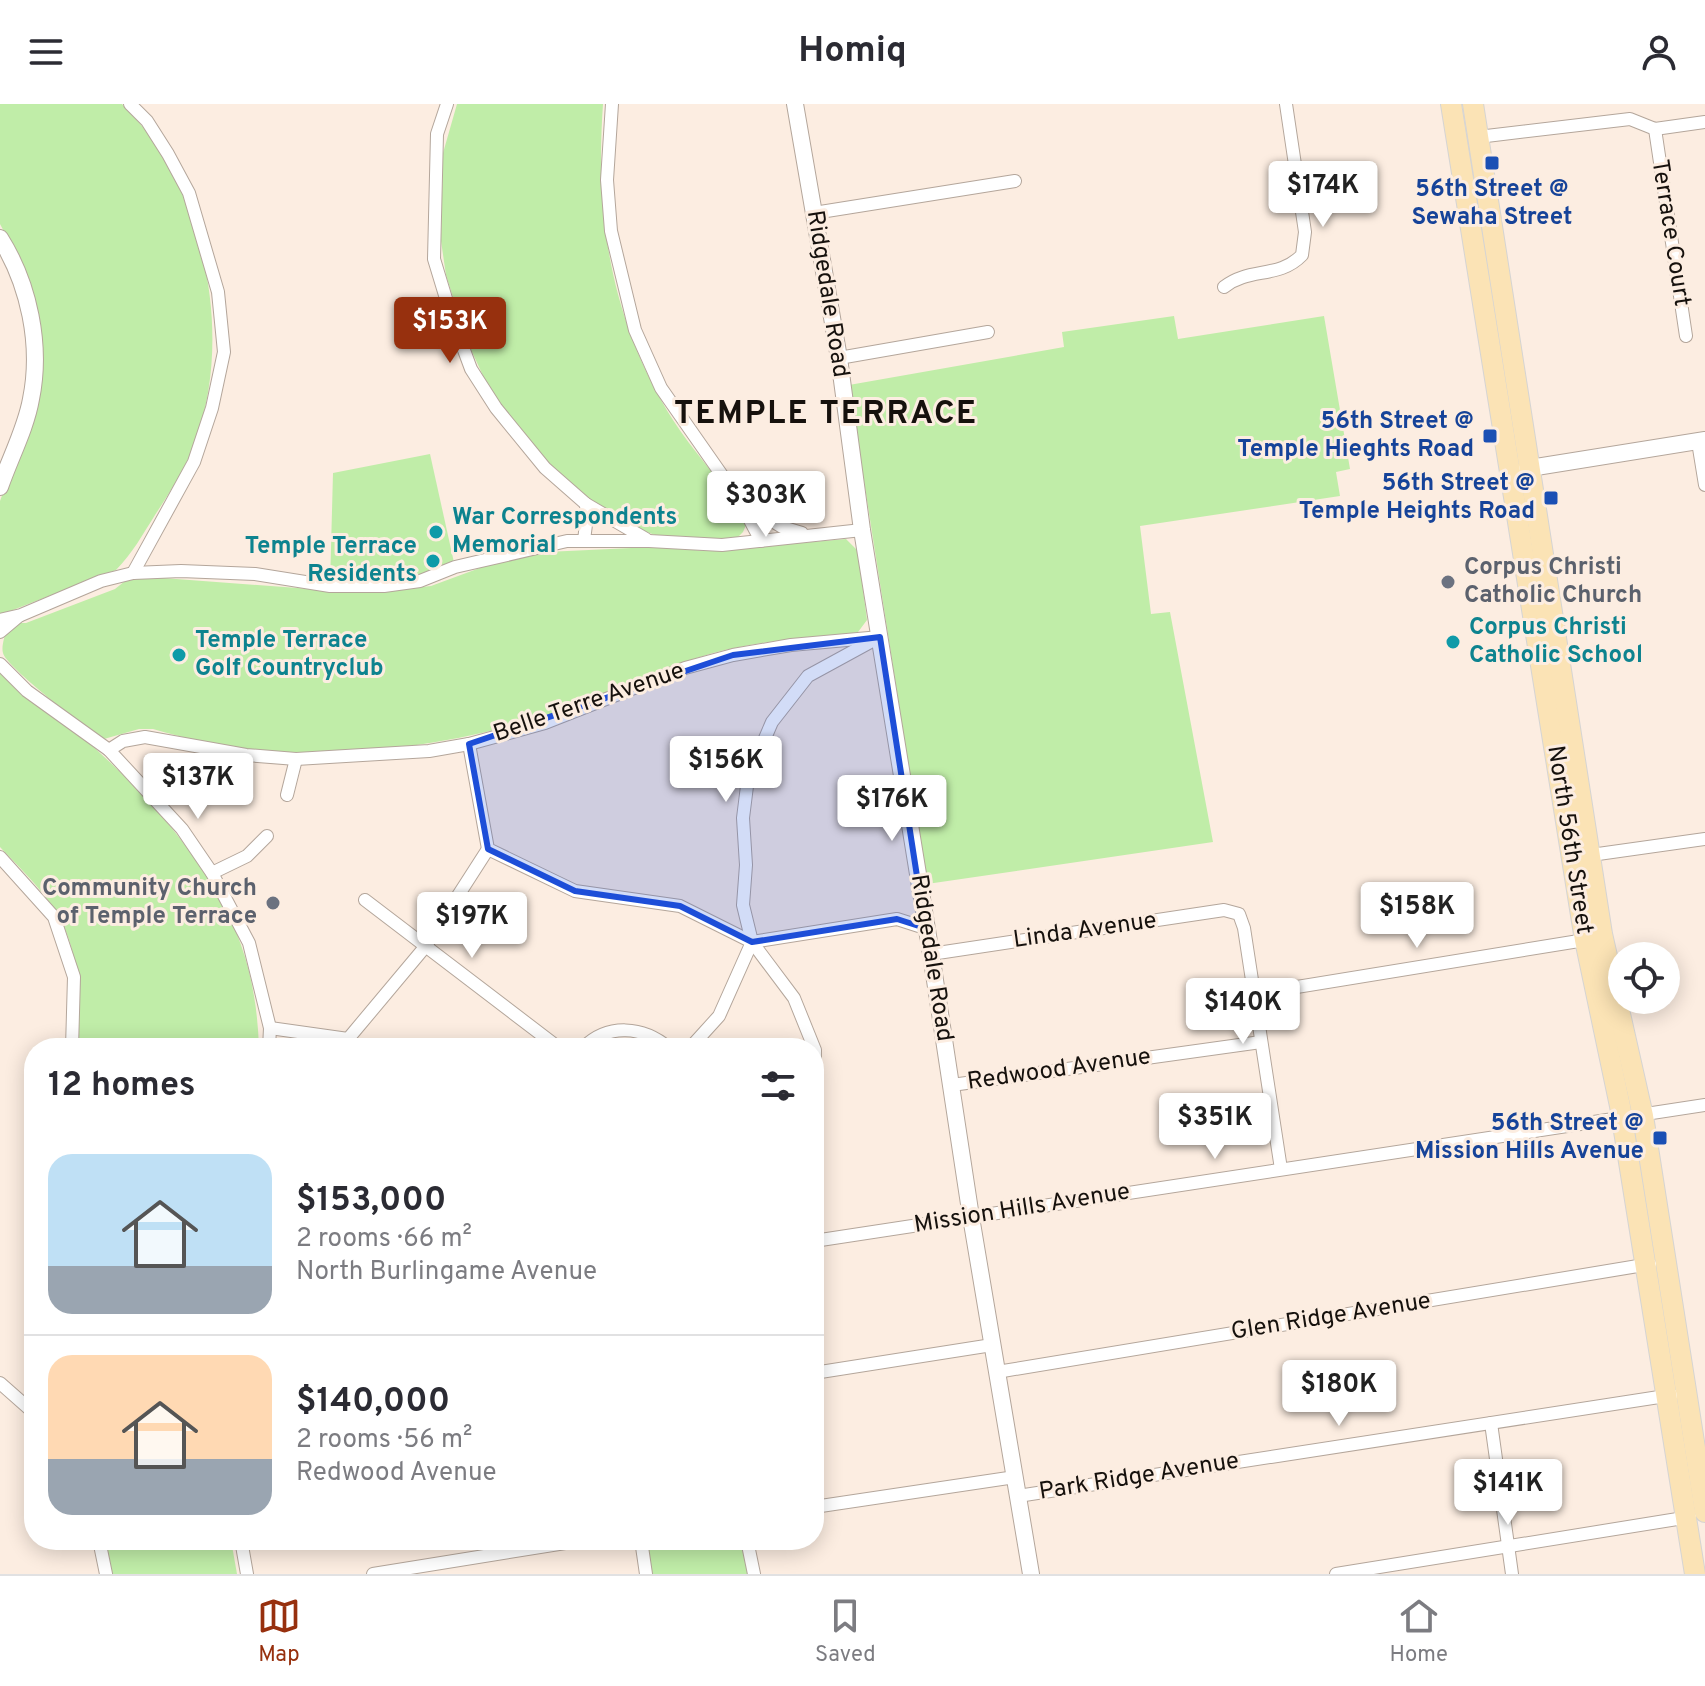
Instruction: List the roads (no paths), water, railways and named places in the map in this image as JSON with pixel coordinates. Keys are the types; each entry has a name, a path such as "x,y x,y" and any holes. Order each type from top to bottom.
{"main road":[{"name":"North 56th Street","path":"1451,104 1524,564 1563,742 1582,857 1643,1116 1656,1263 1699,1515 1695,1574"},
{"path":"1461,104 1469,133 1472,137 1478,137"},
{"name":"North 56th Street","path":"1473,104 1557,638 1563,742"},
{"path":"1460,156 1470,162 1492,223"},
{"path":"1481,291 1495,300 1505,361 1515,378"},
{"path":"1524,564 1533,571 1538,583 1545,628 1557,638"},
{"name":"North 56th Street","path":"1582,857 1585,940 1656,1263"}],"street":[{"path":"130,104 147,121 189,193 218,292 224,352 212,408 194,462 133,573"},
{"path":"447,104 437,134 434,259 471,369 496,408 545,468 586,504 649,541"},
{"path":"612,104 607,180 611,231 635,330 661,388 740,501 761,541"},
{"name":"Ridgedale Road","path":"795,104 839,358 862,530 1031,1574"},
{"path":"1224,287 1237,276 1283,269 1302,255 1305,232 1286,104"},
{"name":"Terrace Court","path":"1478,137 1630,119 1655,129 1705,122"},
{"name":"Terrace Court","path":"1655,129 1686,336"},
{"path":"814,213 1015,181"},
{"path":"0,238 13,259 29,305 35,349 31,399 0,487"},
{"path":"839,358 988,332"},
{"path":"1511,481 1530,468 1702,441 1705,485"},
{"path":"740,501 782,527 811,535"},
{"path":"584,540 586,504"},
{"path":"0,620 21,615 101,581 133,573 255,574 330,586 384,586 420,581 455,567 510,553 584,540 722,545 862,530"},
{"path":"0,632 21,615"},
{"path":"810,1038 794,998 752,942 743,905 746,865 743,818 748,778 772,722 808,676 880,637"},
{"name":"Belle Terre Avenue","path":"109,750 123,741 145,737 246,755 296,759 386,754 469,744 545,723 671,673 733,655 791,645 880,637"},
{"path":"1,661 27,691 109,750 182,829 212,873 249,943 270,1028 270,1038"},
{"path":"357,1038 425,947 488,849 469,744"},
{"path":"287,795 296,759"},
{"path":"212,873 247,856 267,836"},
{"path":"1582,857 1705,839"},
{"path":"488,849 575,891 680,906 752,942 897,919 925,928"},
{"path":"0,857 54,917 74,977 72,1038"},
{"path":"365,900 546,1038"},
{"name":"Linda Avenue","path":"931,954 1224,910 1239,914 1254,994"},
{"path":"1281,1169 1254,994 1585,940"},
{"path":"699,1038 719,1016 752,942"},
{"path":"270,1028 321,1038"},
{"path":"599,1038 613,1029 643,1031 657,1038"},
{"name":"Redwood Avenue","path":"952,1085 1261,1042"},
{"name":"Mission Hills Avenue","path":"824,1239 1705,1105"},
{"name":"Glen Ridge Avenue","path":"997,1372 1656,1263"},
{"path":"824,1371 992,1345"},
{"path":"0,1383 24,1402"},
{"name":"Park Ridge Avenue","path":"1018,1496 1677,1394"},
{"path":"20,1398 24,1397"},
{"path":"1491,1423 1512,1574"},
{"name":"Park Ridge Avenue","path":"824,1506 1015,1477"},
{"path":"1336,1574 1699,1515"},
{"path":"101,1550 106,1574"},
{"path":"243,1550 247,1574"},
{"path":"373,1574 522,1550"},
{"path":"642,1550 646,1574"},
{"path":"749,1550 754,1574"}],"place":[{"name":"56th Street @ Sewaha Street","path":"1492,163"},
{"name":"56th Street @ Temple Hieghts Road","path":"1490,436"},
{"name":"56th Street @ Temple Heights Road","path":"1551,498"},
{"name":"War Correspondents Memorial","path":"436,532"},
{"name":"Temple Terrace Residents","path":"433,561"},
{"name":"Corpus Christi Catholic Church","path":"1448,582"},
{"name":"Corpus Christi Catholic School","path":"1453,642"},
{"name":"Temple Terrace Golf Countryclub","path":"179,655"},
{"name":"Community Church of Temple Terrace","path":"273,903"},
{"name":"56th Street @ Mission Hills Avenue","path":"1660,1138"}],"district":[{"name":"TEMPLE TERRACE","path":"826,415"}]}
